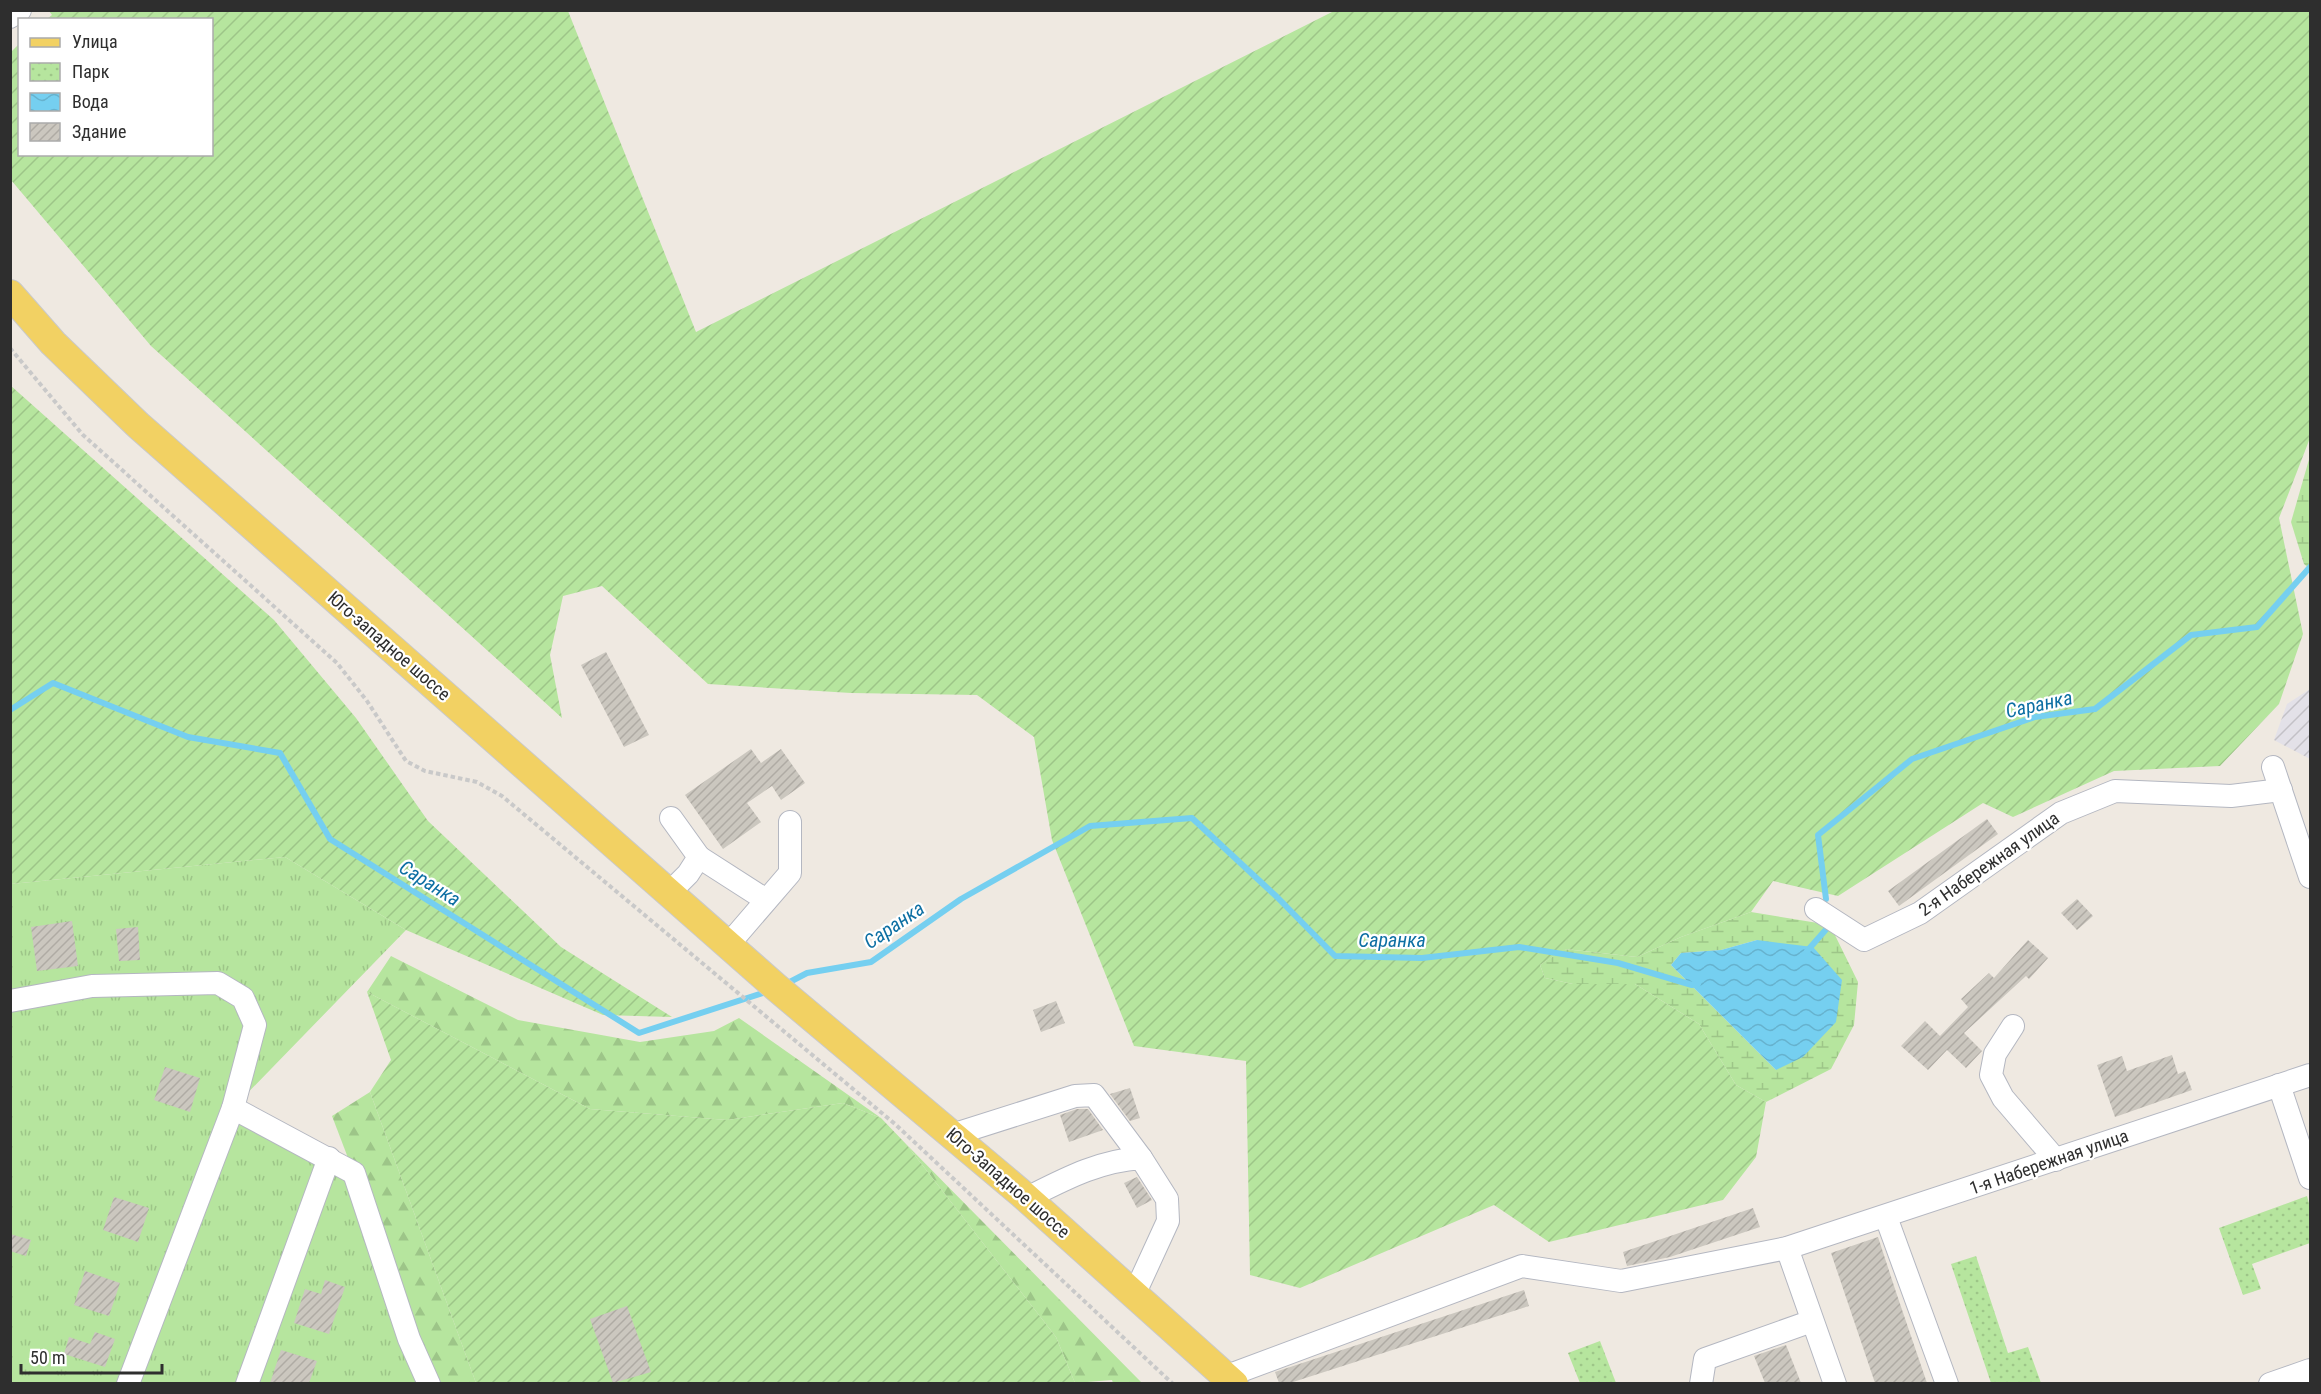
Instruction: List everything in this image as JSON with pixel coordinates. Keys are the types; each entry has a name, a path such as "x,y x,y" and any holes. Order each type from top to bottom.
{"main road":[{"name":"Юго-западное шоссе","path":"10,294 53,343 138,425 777,988"},
{"name":"Юго-Западное шоссе","path":"777,988 1027,1198 1230,1380"}],"street":[{"path":"10,17 20,10"},
{"path":"2273,767 2310,877"},
{"name":"2-я Набережная улица","path":"1816,909 1864,940 1920,913 2061,813 2115,791 2231,796 2281,790"},
{"path":"671,818 699,857 766,900"},
{"path":"728,945 790,873 790,822"},
{"path":"669,893 688,874 699,857"},
{"path":"10,1002 92,986 218,983 243,998 255,1025 233,1108 129,1383"},
{"path":"2013,1026 1995,1053 1991,1075 2003,1098 2056,1160"},
{"name":"1-я Набережная улица","path":"1230,1380 1522,1266 1621,1281 1787,1248 2310,1075"},
{"path":"2279,1085 2310,1178"},
{"path":"952,1135 1074,1096 1094,1095 1141,1158 1167,1198 1168,1221 1134,1295"},
{"path":"233,1108 354,1173 409,1339 429,1383"},
{"path":"247,1383 329,1158"},
{"path":"1027,1198 1071,1176 1114,1160 1141,1158"},
{"path":"1886,1217 1947,1383"},
{"path":"1787,1248 1834,1383"},
{"path":"1701,1383 1706,1359 1812,1321"},
{"path":"2270,1383 2310,1370"}],"path":[{"path":"10,348 83,435 337,663 367,701 406,761 425,771 477,782 502,796 895,1124 1173,1383"}],"shaded area":[{"path":"2310,689 2310,759 2274,740 2287,704"}],"green space":[{"path":"49,11 568,11 696,332 1334,11 2310,11 2310,438 2279,518 2303,634 2279,704 2220,766 2114,771 2013,817 1983,803 1838,896 1773,881 1751,912 1681,937 1637,957 1565,949 1540,965 1545,978 1573,984 1635,984 1699,1024 1736,1085 1766,1102 1756,1157 1723,1200 1549,1242 1494,1205 1300,1288 1250,1275 1246,1061 1134,1046 1052,840 1034,737 977,695 851,693 708,684 602,586 563,596 550,655 562,718 151,346 11,180 11,52 18,45 18,156 213,156 213,18 48,18 52,15"},
{"path":"10,385 274,620 356,718 428,821 561,947 672,1017 603,1015 406,930 285,857 11,884"},
{"path":"2310,456 2310,569 2304,564 2291,522"},
{"path":"285,857 406,930 233,1108 354,1173 429,1383 11,1384 11,884"},
{"path":"1751,912 1830,925 1858,982 1854,1025 1831,1069 1766,1102 1736,1085 1699,1024 1635,984 1573,984 1545,978 1540,965 1564,949 1637,957 1681,937","holes":["1757,940 1776,1070 1671,965 1681,953 1721,950"]},
{"path":"391,956 518,1020 640,1042 714,1031 739,1018 881,1118 843,1103 727,1120 590,1109 367,992"},
{"path":"367,992 590,1109 727,1120 843,1103 881,1118 906,1144 1056,1337 1075,1383 476,1383 370,1092 391,1060"},
{"path":"370,1092 476,1383 434,1383 332,1116"},
{"path":"906,1144 1142,1383 1113,1383 1112,1380 1075,1383 1056,1337"},
{"path":"2307,1196 2310,1207 2310,1243 2252,1264 2261,1289 2243,1295 2219,1228"},
{"path":"1976,1256 2008,1353 2028,1347 2041,1383 1991,1383 1951,1264"},
{"path":"1600,1341 1616,1383 1580,1383 1568,1353"}],"water":[{"path":"1757,940 1813,947 1842,980 1836,1022 1803,1057 1776,1070 1671,965 1681,953 1721,950"}],"building":[{"path":"606,652 649,735 624,747 581,665"},
{"path":"751,749 761,763 781,749 805,783 781,800 772,786 747,803 761,822 723,849 685,795"},
{"path":"1987,819 1998,834 1899,906 1888,891"},
{"path":"2077,899 2093,916 2077,930 2061,913"},
{"path":"72,921 78,966 37,971 31,927"},
{"path":"138,927 140,960 119,961 116,929"},
{"path":"2028,940 2048,958 2029,979 2026,976 1964,1033 1982,1051 1966,1068 1947,1050 1928,1070 1901,1046 1925,1021 1940,1036 1968,1007 1961,999 1989,973 1994,978"},
{"path":"1056,1001 1065,1023 1041,1032 1033,1010"},
{"path":"2172,1055 2178,1074 2185,1071 2192,1090 2115,1117 2097,1065 2122,1056 2127,1071"},
{"path":"165,1067 200,1078 190,1112 154,1100"},
{"path":"1130,1088 1140,1118 1130,1121 1110,1094"},
{"path":"1077,1109 1088,1109 1103,1130 1069,1142 1060,1115"},
{"path":"1137,1177 1152,1200 1137,1208 1124,1183"},
{"path":"114,1197 149,1208 138,1242 103,1230"},
{"path":"1753,1208 1760,1227 1670,1257 1627,1266 1623,1252"},
{"path":"10,1234 31,1240 26,1256 10,1251"},
{"path":"1878,1237 1927,1383 1875,1383 1831,1253"},
{"path":"85,1271 120,1283 109,1316 74,1305"},
{"path":"325,1280 345,1287 329,1334 294,1323 305,1289 321,1294"},
{"path":"1524,1290 1529,1306 1290,1383 1279,1383 1275,1372"},
{"path":"627,1306 651,1372 613,1383 590,1319"},
{"path":"95,1332 115,1339 105,1367 64,1354 69,1337 90,1344"},
{"path":"1786,1345 1801,1383 1765,1383 1754,1356"},
{"path":"281,1350 317,1361 309,1383 270,1383"}],"waterway":[{"name":"Саранка","path":"1826,899 1818,835 1912,759 2035,717 2095,709 2191,635 2257,627 2310,567"},
{"name":"Саранка","path":"10,710 53,683 188,737 280,753 330,839 639,1033 769,991"},
{"name":"Саранка","path":"784,985 807,973 871,962 961,899 1090,826 1192,818 1277,897 1335,956 1422,958 1519,947 1618,963 1692,985 1698,984"},
{"name":"Саранка","path":"1807,951 1830,925"}]}
